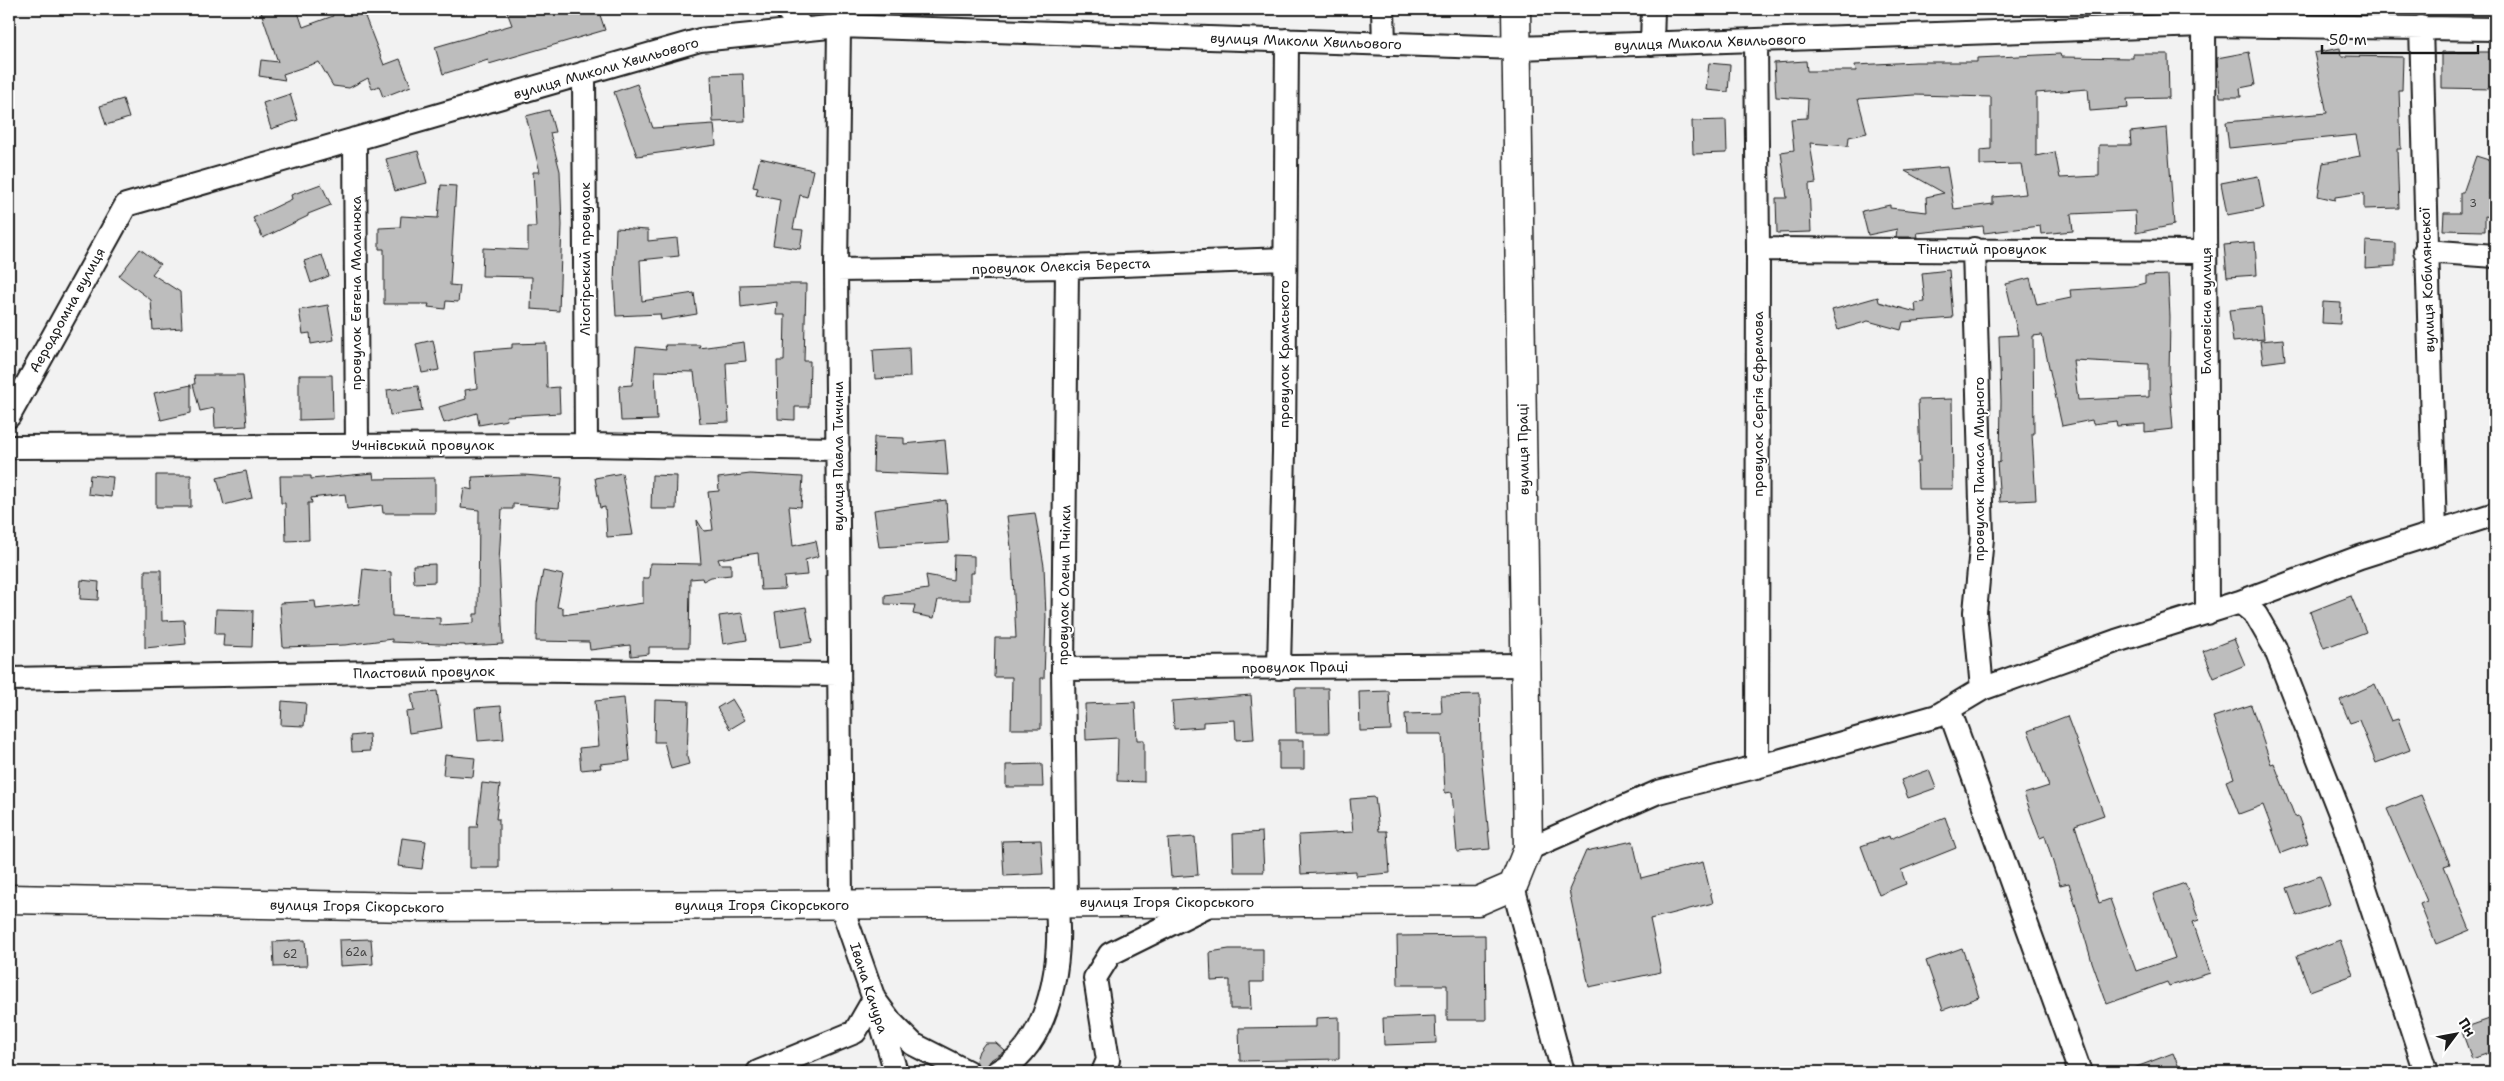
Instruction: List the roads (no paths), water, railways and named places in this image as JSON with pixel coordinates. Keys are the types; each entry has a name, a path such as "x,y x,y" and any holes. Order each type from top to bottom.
{"main road":[{"name":"вулиця Праці","path":"1513,886 1528,849 1516,9"},
{"name":"вулиця Ігоря Сікорського","path":"9,899 411,907 1478,901 1513,886"}],"street":[{"path":"786,9 804,28"},
{"path":"1383,9 1384,44"},
{"path":"1652,44 1653,9"},
{"name":"вулиця Миколи Хвильового","path":"132,203 700,40 804,28 843,17 1287,40 1517,48 1756,40 2203,17 2421,28 2495,29"},
{"name":"вулиця Павла Тичини","path":"841,905 836,270 843,17"},
{"name":"Благовісна вулиця","path":"2203,17 2207,613"},
{"name":"вулиця Кобилянської","path":"2421,28 2435,533"},
{"name":"провулок Крамського","path":"1279,668 1287,40"},
{"name":"провулок Сергія Єфремова","path":"1756,40 1758,249 1757,767"},
{"name":"Лісогірський провулок","path":"584,73 586,445"},
{"name":"провулок Евгена Маланюка","path":"355,140 357,446"},
{"name":"Аеродромна вулиця","path":"9,416 132,203"},
{"name":"Тінистий провулок","path":"1758,249 2205,252"},
{"name":"провулок Панаса Мирного","path":"1974,249 1982,538 1975,612 1982,689"},
{"path":"2426,251 2495,256"},
{"name":"провулок Олексія Береста","path":"836,270 1067,267 1285,259"},
{"name":"провулок Олени Пчілки","path":"997,1072 1021,1056 1034,1038 1044,1018 1059,945 1067,267"},
{"name":"Учнівський провулок","path":"9,447 586,445 838,449"},
{"path":"1528,849 1658,792 1757,767 1938,716 1982,689 2116,641 2240,602 2360,557 2495,514"},
{"path":"2240,602 2256,615 2282,666 2343,821 2426,1072"},
{"name":"провулок Праці","path":"1063,669 1526,665"},
{"name":"Пластовий провулок","path":"9,679 489,670 840,674"},
{"path":"1949,709 2080,1072"},
{"path":"1513,886 1563,1072"},
{"path":"1103,1072 1108,1060 1095,978 1110,954 1214,902"},
{"name":"Івана Качура","path":"841,905 874,999 896,1072"},
{"path":"758,1072 855,1032 874,999 891,1022 913,1044 968,1072"}]}
